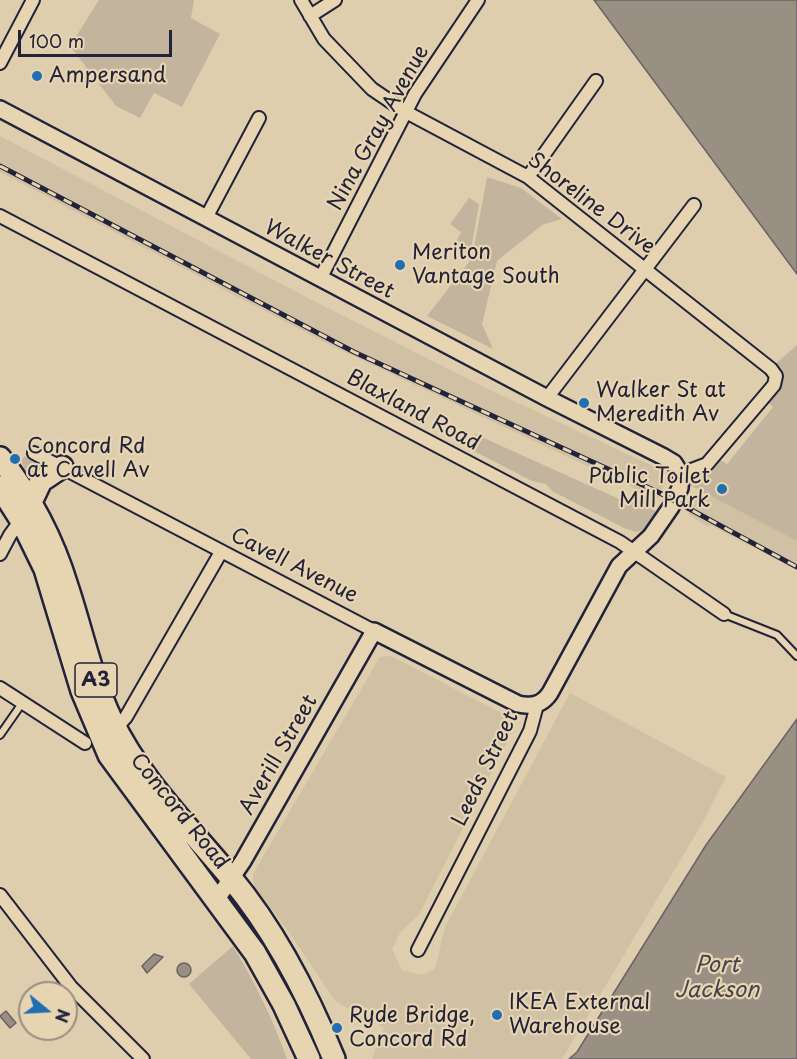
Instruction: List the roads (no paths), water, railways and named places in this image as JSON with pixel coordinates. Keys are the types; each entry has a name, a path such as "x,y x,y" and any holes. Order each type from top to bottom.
{"highway":[{"name":"Concord Road","path":"0,458 26,511 67,584 89,662 116,728 148,780 232,879 279,946 304,989 334,1059"},
{"path":"26,511 41,481 62,467"},
{"name":"Concord Road","path":"0,487 26,511 82,691 106,748 136,793 217,899 268,975 309,1059"},
{"path":"85,743 106,748"}],"street":[{"path":"0,63 33,0"},
{"name":"Shoreline Drive","path":"301,0 324,39 358,78 406,112 528,177 764,363 776,376 774,385 768,394 715,456 702,467 681,474"},
{"path":"310,16 335,0"},
{"name":"Nina Gray Avenue","path":"320,279 406,112 478,0"},
{"path":"528,177 596,81"},
{"name":"Walker Street","path":"0,109 547,398 664,457 674,463 681,474"},
{"path":"206,218 259,118"},
{"path":"547,398 694,206"},
{"name":"Blaxland Road","path":"0,216 635,551 724,614"},
{"name":"Cavell Avenue","path":"34,453 518,704 537,705"},
{"path":"635,551 658,528 671,507 680,488 681,474"},
{"path":"0,554 26,511"},
{"name":"Leeds Street","path":"418,950 530,731 537,705 550,693 616,571 635,551"},
{"path":"116,728 126,717 221,552"},
{"name":"Averill Street","path":"217,899 232,879 375,631"},
{"path":"0,688 85,743"},
{"path":"0,895 71,987 142,1059"}],"lane":[{"name":"Blaxland Road","path":"724,614 777,634 797,656"},
{"path":"0,735 23,702"}],"water":[{"path":"594,0 797,0 797,274"},
{"name":"Port Jackson","path":"797,719 797,1059 569,1059 577,1052 706,845"},
{"path":"154,954 163,957 147,973 142,966"},
{"path":"184,963 189,965 191,970 189,975 184,977 179,975 177,970 179,965"},
{"path":"6,1011 16,1023 10,1028 0,1016"}],"railway":[{"path":"0,166 354,352 660,493 797,567"}],"place":[{"name":"Ampersand","path":"37,76"},
{"name":"Meriton Vantage South","path":"400,265"},
{"name":"Walker St at Meredith Av","path":"584,403"},
{"name":"Concord Rd at Cavell Av","path":"15,459"},
{"name":"Public Toilet Mill Park","path":"722,489"},
{"name":"IKEA External Warehouse","path":"497,1015"},
{"name":"Ryde Bridge, Concord Rd","path":"337,1028"}]}
